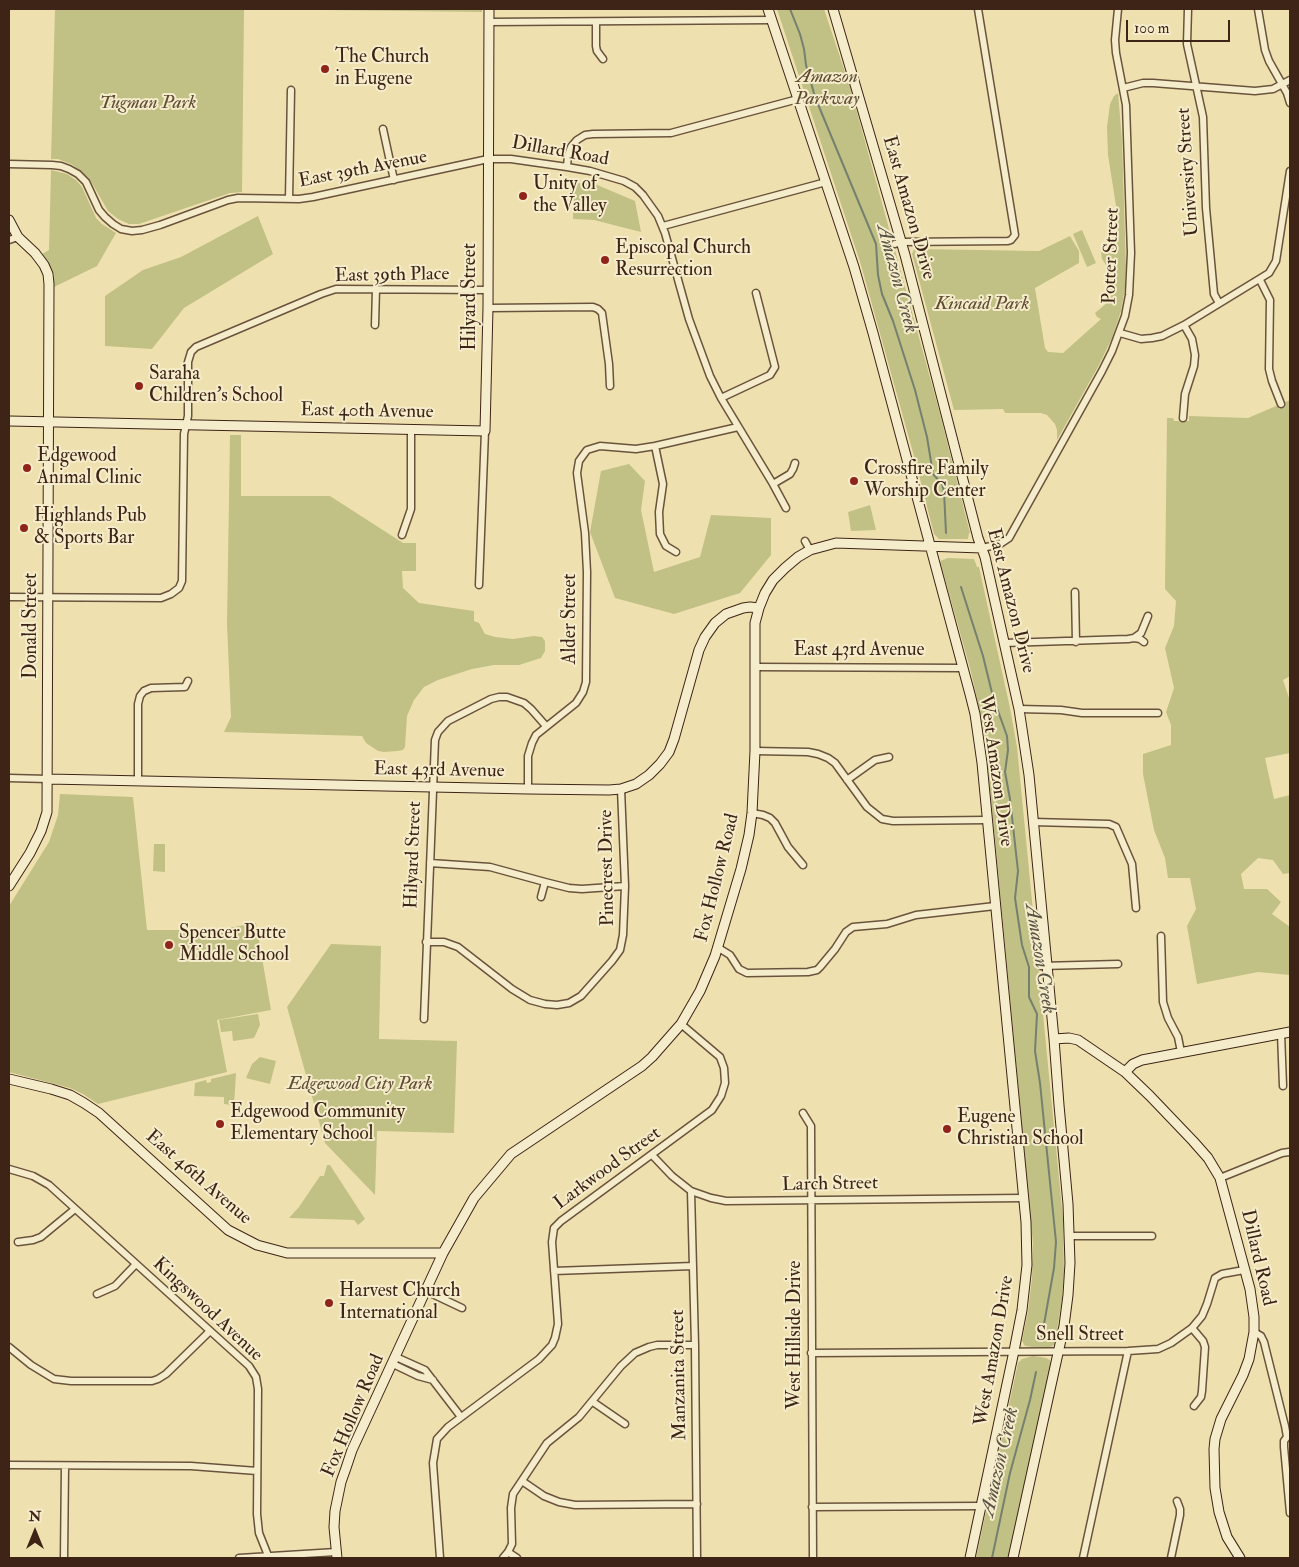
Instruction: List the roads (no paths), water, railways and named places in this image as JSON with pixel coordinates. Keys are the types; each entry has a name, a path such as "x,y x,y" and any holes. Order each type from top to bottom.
{"street":[{"name":"Hilyard Street","path":"479,585 488,308 488,9"},
{"name":"West Amazon Drive","path":"768,9 868,314 974,714 982,763 1026,1229 1027,1265 1022,1310 970,1558"},
{"name":"East Amazon Drive","path":"833,9 982,548 1019,709 1029,775 1044,966 1054,1039 1070,1236 1068,1295 1064,1326 1013,1558"},
{"path":"898,243 1008,241 1013,238 1015,232 978,9"},
{"name":"Potter Street","path":"982,548 1004,542 1009,538 1102,371 1120,333 1125,316 1131,275 1128,133 1126,105 1116,53 1115,40 1118,9"},
{"name":"University Street","path":"1188,9 1187,44 1203,117 1206,208 1214,294 1219,304"},
{"path":"1258,9 1265,50 1290,103"},
{"path":"489,22 772,20"},
{"path":"596,22 596,51 603,59"},
{"path":"1123,88 1143,83 1256,91 1273,89 1290,80"},
{"path":"290,199 292,90"},
{"path":"567,167 571,147 585,135 671,133 798,99"},
{"path":"382,129 394,180"},
{"name":"Dillard Road","path":"488,159 511,159 567,167 611,177 635,187 650,204 663,226 689,319 703,358 721,398 786,508"},
{"name":"East 39th Avenue","path":"9,164 52,164 69,169 86,182 99,210 105,217 121,229 132,231 160,225 228,200 238,198 290,199 336,193 488,159"},
{"path":"1120,333 1135,338 1152,338 1167,334 1260,280 1272,269 1276,261 1290,171"},
{"path":"663,226 826,182"},
{"name":"Donald Street","path":"9,220 13,238 35,253 48,274 47,812 41,831 30,853 9,886"},
{"path":"1260,280 1270,300 1269,369 1281,404"},
{"name":"East 39th Place","path":"186,424 188,416 188,362 191,352 203,343 328,291 347,288 488,290"},
{"path":"375,325 376,289"},
{"path":"721,398 770,375 775,367 756,293"},
{"path":"488,308 596,307 602,313 610,386"},
{"path":"1183,418 1185,394 1194,366 1195,355 1192,338 1184,325"},
{"name":"East 40th Avenue","path":"9,421 485,430"},
{"path":"9,598 161,598 179,588 182,581 184,434 186,424"},
{"path":"676,552 666,546 660,534 659,512 663,484 655,446 738,427"},
{"path":"402,535 411,509 411,430"},
{"name":"Alder Street","path":"528,789 530,749 536,735 576,703 583,692 586,682 587,572 585,533 578,489 577,467 579,461 588,450 600,446 606,445 629,449 655,446"},
{"path":"773,484 790,474 795,463"},
{"path":"805,542 810,550"},
{"name":"Fox Hollow Road","path":"337,1555 334,1527 335,1511 341,1482 352,1450 443,1253 474,1198 511,1154 642,1066 682,1024 700,991 718,947 741,869 752,814 756,667 755,623 765,593 773,580 785,568 810,550 832,544 982,548"},
{"path":"1075,592 1076,642"},
{"name":"East 43rd Avenue","path":"9,778 528,789 621,789 636,784 649,775 668,752 674,740 704,636 726,614 743,608 759,608"},
{"path":"1134,638 1141,633 1148,616"},
{"path":"1004,643 1076,642 1134,638 1140,638 1144,642"},
{"name":"East 43rd Avenue","path":"756,667 962,668"},
{"path":"138,781 138,704 140,696 144,691 151,688 185,687 188,681"},
{"name":"Hilyard Street","path":"424,1019 432,787 435,740 438,732 455,718 491,699 507,697 524,703 546,726"},
{"path":"1019,709 1061,710 1086,713 1158,713"},
{"path":"754,750 808,752 828,758 835,764 867,807 882,819 893,821 987,820"},
{"path":"847,780 875,760 889,757"},
{"name":"Pinecrest Drive","path":"426,942 444,942 458,947 512,989 530,1000 545,1004 557,1004 569,1003 581,996 589,989 620,950 623,935 625,886 621,789"},
{"path":"752,814 770,818 775,823 788,847 803,865"},
{"path":"1034,822 1109,824 1116,827 1132,864 1136,908"},
{"path":"430,863 490,867 569,888 625,886"},
{"path":"541,897 546,882"},
{"path":"718,947 730,955 739,969 746,973 808,972 817,970 820,967 846,932 853,927 887,924 916,915 995,906"},
{"path":"1161,936 1163,1002 1182,1052"},
{"path":"1044,966 1118,964"},
{"name":"Larkwood Street","path":"440,1558 434,1454 438,1439 442,1432 460,1417 549,1350 555,1338 558,1324 552,1235 554,1228 712,1110 721,1096 725,1083 724,1068 720,1057 682,1024"},
{"path":"1125,1072 1137,1062 1286,1033 1283,1086"},
{"name":"Dillard Road","path":"1054,1039 1069,1038 1078,1040 1125,1072 1193,1141 1208,1158 1220,1178 1253,1308 1254,1332 1252,1347 1243,1375 1221,1419 1214,1449 1215,1488 1219,1512 1227,1537 1240,1558"},
{"name":"East 46th Avenue","path":"9,1079 70,1095 84,1103 99,1114 228,1230 257,1245 287,1252 443,1253"},
{"name":"West Hillside Drive","path":"803,1113 811,1126 812,1558"},
{"path":"1220,1178 1282,1153 1289,1152"},
{"name":"Larch Street","path":"652,1155 672,1176 691,1191 726,1201 1023,1198"},
{"name":"Kingswood Avenue","path":"9,1169 28,1174 48,1185 249,1366 256,1378 258,1389 256,1514 259,1533 269,1558"},
{"name":"Manzanita Street","path":"691,1191 696,1345 697,1558"},
{"path":"18,1242 41,1237 75,1209"},
{"path":"1070,1236 1152,1236"},
{"name":"Kingswood Avenue","path":"97,1294 115,1286 136,1264"},
{"path":"554,1272 693,1266"},
{"name":"Snell Street","path":"811,1353 1128,1352 1150,1350 1165,1346 1192,1328 1204,1310 1215,1278 1222,1274 1244,1270"},
{"path":"426,1291 462,1308"},
{"path":"1192,1328 1205,1347 1202,1390 1194,1406"},
{"path":"9,1347 31,1366 54,1379 71,1381 152,1381 166,1374 210,1331"},
{"path":"1254,1332 1261,1336 1264,1342 1289,1436 1284,1441 1284,1446 1290,1514"},
{"path":"503,1558 512,1544 512,1499 547,1443 575,1421 593,1402 621,1366 640,1350 658,1345 696,1345"},
{"path":"1083,1558 1128,1352"},
{"path":"395,1360 425,1370 460,1417"},
{"path":"593,1402 625,1424"},
{"path":"9,1465 191,1466 257,1471"},
{"path":"64,1558 65,1466"},
{"path":"522,1481 544,1496 559,1502 575,1505 697,1504"},
{"path":"1171,1558 1180,1515 1177,1501"},
{"path":"812,1507 981,1506"},
{"path":"508,1552 517,1558"},
{"path":"239,1558 337,1555"}],"waterway":[{"name":"Amazon Creek","path":"790,9 800,34 815,97 876,244 878,275 882,294 893,321 915,390 927,437 933,474 942,484 944,491 946,533"},
{"name":"Amazon Creek","path":"961,587 983,656 993,697 1007,736 1008,750 1005,772 1018,871 1015,898 1022,945 1029,967 1029,997 1037,1014 1035,1051 1056,1242 1054,1268 1041,1341"},
{"name":"Amazon Creek","path":"992,1558 1010,1473 1036,1372"}],"place":[{"name":"The Church in Eugene","path":"325,69"},
{"name":"Unity of the Valley","path":"523,196"},
{"name":"Episcopal Church Resurrection","path":"605,260"},
{"name":"Saraha Children's School","path":"139,386"},
{"name":"Edgewood Animal Clinic","path":"27,468"},
{"name":"Crossfire Family Worship Center","path":"854,481"},
{"name":"Highlands Pub & Sports Bar","path":"24,528"},
{"name":"Spencer Butte Middle School","path":"169,945"},
{"name":"Edgewood Community Elementary School","path":"220,1124"},
{"name":"Eugene Christian School","path":"947,1129"},
{"name":"Harvest Church International","path":"329,1303"}],"park label":[{"name":"Amazon Parkway","path":"827,89"},
{"name":"Tugman Park","path":"148,104"},
{"name":"Kincaid Park","path":"982,305"},
{"name":"Edgewood City Park","path":"360,1085"}]}
